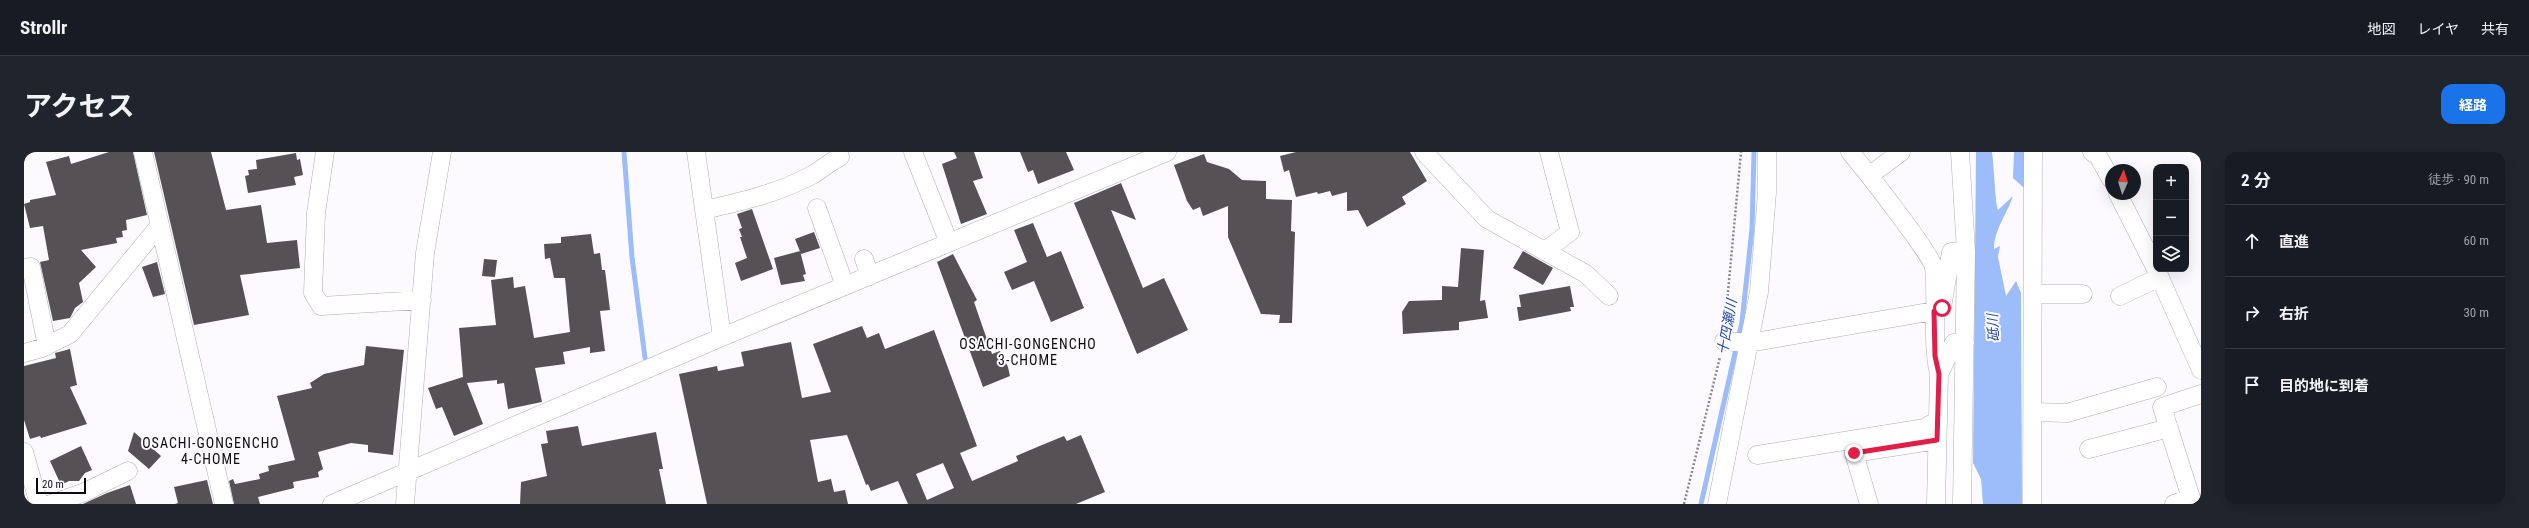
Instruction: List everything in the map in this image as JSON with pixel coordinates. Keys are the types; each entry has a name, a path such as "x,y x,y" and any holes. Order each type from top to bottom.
{"street":[{"path":"143,152 224,504"},
{"path":"326,152 316,213 312,293 321,306 422,300"},
{"path":"405,504 406,473 425,253 442,152"},
{"path":"696,152 722,337"},
{"path":"913,152 949,243"},
{"path":"332,504 722,337 1167,152"},
{"path":"1424,152 1453,185 1487,219 1586,274 1609,296"},
{"path":"1545,251 1570,232 1549,152"},
{"path":"1717,504 1747,343 1759,292 1767,192 1767,152"},
{"path":"1850,152 1870,175 1934,266 1935,356 1939,374 1936,504"},
{"path":"1870,175 1901,152"},
{"path":"1960,152 1966,252 1962,504"},
{"path":"2032,504 2034,412 2033,152"},
{"path":"2098,153 2105,168"},
{"path":"704,210 754,199 812,175 835,156"},
{"path":"2121,200 2153,263"},
{"path":"817,208 844,286"},
{"path":"24,353 47,346 70,334 160,225"},
{"path":"1725,341 1747,343 1934,311 1942,308 1951,252 1966,252"},
{"path":"864,259 870,276"},
{"path":"24,268 31,267 47,346"},
{"path":"2120,296 2156,272"},
{"path":"2157,272 2201,370"},
{"path":"2033,294 2083,294"},
{"path":"1939,374 1954,343 1965,343"},
{"path":"2034,412 2067,413 2157,386"},
{"path":"2180,503 2191,498 2162,407 2201,394"},
{"path":"2090,448 2169,428"},
{"path":"1757,455 1938,432"},
{"path":"1869,504 1854,453 1938,432"},
{"path":"24,452 39,504"},
{"path":"51,504 85,492 128,471"}],"water":[{"name":"砥川","path":"1976,152 1992,152 1998,210 2013,196 1998,229 1994,249 2000,246 1998,257 2006,296 2016,281 2021,293 2022,504 1983,504 1981,479 1973,463"},
{"path":"2014,152 2024,152 2024,188 2013,178"}],"building":[{"path":"109,152 133,152 147,215 126,220 127,230 122,231 123,237 116,238 117,243 81,250 96,267 79,283 83,302 75,308 70,318 53,321 40,262 49,260 43,226 30,228 24,204 30,202 30,200 56,195 46,162 69,156 71,164"},
{"path":"154,152 211,152 226,210 261,205 267,243 297,240 300,268 240,275 249,315 194,325"},
{"path":"954,152 974,152 983,178 973,181 987,214 961,224 942,164 957,158"},
{"path":"1020,152 1066,152 1074,170 1038,184 1033,170 1028,172"},
{"path":"1296,152 1410,152 1427,181 1402,197 1406,204 1367,227 1358,210 1347,211 1347,192 1332,196 1330,191 1318,194 1317,192 1296,197 1289,170 1284,172 1280,156"},
{"path":"296,153 297,160 300,159 303,175 294,177 296,185 248,193 245,176 249,175 248,170 257,169 256,160"},
{"path":"1204,154 1207,162 1229,169 1242,180 1266,181 1266,199 1292,200 1291,231 1295,232 1292,323 1279,323 1280,315 1261,314 1228,237 1228,206 1203,216 1200,207 1193,210 1187,201 1174,165"},
{"path":"1121,183 1136,220 1111,210 1143,288 1164,278 1188,330 1137,354 1074,203"},
{"path":"752,209 773,269 741,281 735,263 747,258 740,237 742,237 739,229 742,228 737,214"},
{"path":"1033,223 1047,257 1061,251 1084,308 1051,322 1034,281 1012,290 1004,272 1027,262 1014,230"},
{"path":"814,232 820,248 801,254 795,239"},
{"path":"591,234 594,254 600,253 602,270 605,270 610,310 600,311 605,351 590,353 590,347 563,352 565,364 535,368 542,402 508,409 504,383 497,384 497,380 467,383 483,424 454,436 442,407 436,409 428,388 463,377 459,328 496,325 491,280 513,277 514,288 525,286 534,338 570,332 565,278 554,278 550,258 545,259 544,244 561,243 561,237"},
{"path":"1461,248 1484,250 1480,301 1485,300 1488,318 1459,322 1459,330 1403,334 1402,312 1409,301 1442,300 1442,286 1458,287"},
{"path":"800,251 806,274 803,275 805,281 781,285 774,258"},
{"path":"1523,251 1553,268 1543,285 1513,268"},
{"path":"953,254 977,300 974,302 992,354 1000,351 1008,367 1010,376 983,387 937,262"},
{"path":"484,259 497,260 495,277 482,276"},
{"path":"157,262 165,294 153,297 142,267"},
{"path":"1570,286 1574,307 1570,307 1571,311 1519,321 1517,307 1521,307 1519,295"},
{"path":"862,326 867,338 879,333 885,349 934,330 977,446 960,453 972,481 1018,461 1016,456 1042,445 1064,436 1067,441 1081,435 1105,492 1076,504 908,504 898,481 871,491 868,484 866,485 847,435 810,440 818,482 831,479 834,492 845,490 848,504 707,504 679,374 717,366 718,371 744,366 741,352 791,342 802,398 831,392 813,344","holes":["943,463 954,488 927,500 916,474"]},
{"path":"366,346 404,350 393,455 368,452 368,445 351,443 318,452 323,469 318,472 319,477 293,482 294,488 258,497 260,504 234,504 229,481 233,479 235,484 260,479 259,474 269,471 268,466 295,460 277,396 312,388 310,383 324,374 364,365"},
{"path":"70,349 77,385 70,387 87,424 41,438 40,436 30,439 24,420 24,366 56,358 55,353"},
{"path":"578,426 582,446 656,432 663,469 659,469 666,504 520,504 521,482 547,476 541,444 548,443 546,431"},
{"path":"134,432 161,456 149,469 128,451"},
{"path":"81,446 92,470 85,473 79,481 69,481 61,485 50,461"},
{"path":"207,480 213,504 175,504 178,503 174,487"},
{"path":"130,485 136,504 83,504 107,493"}],"waterway":[{"path":"624,152 632,257 645,358"},
{"name":"十四瀬川","path":"1701,504 1742,322 1752,229 1754,152"}],"district":[{"name":"OSACHI-GONGENCHO 3-CHOME","path":"1028,352"},
{"name":"OSACHI-GONGENCHO 4-CHOME","path":"211,452"}],"route":[{"path":"1854,453 1929,440 1937,440 1939,374 1935,356 1934,311 1942,308"}]}
